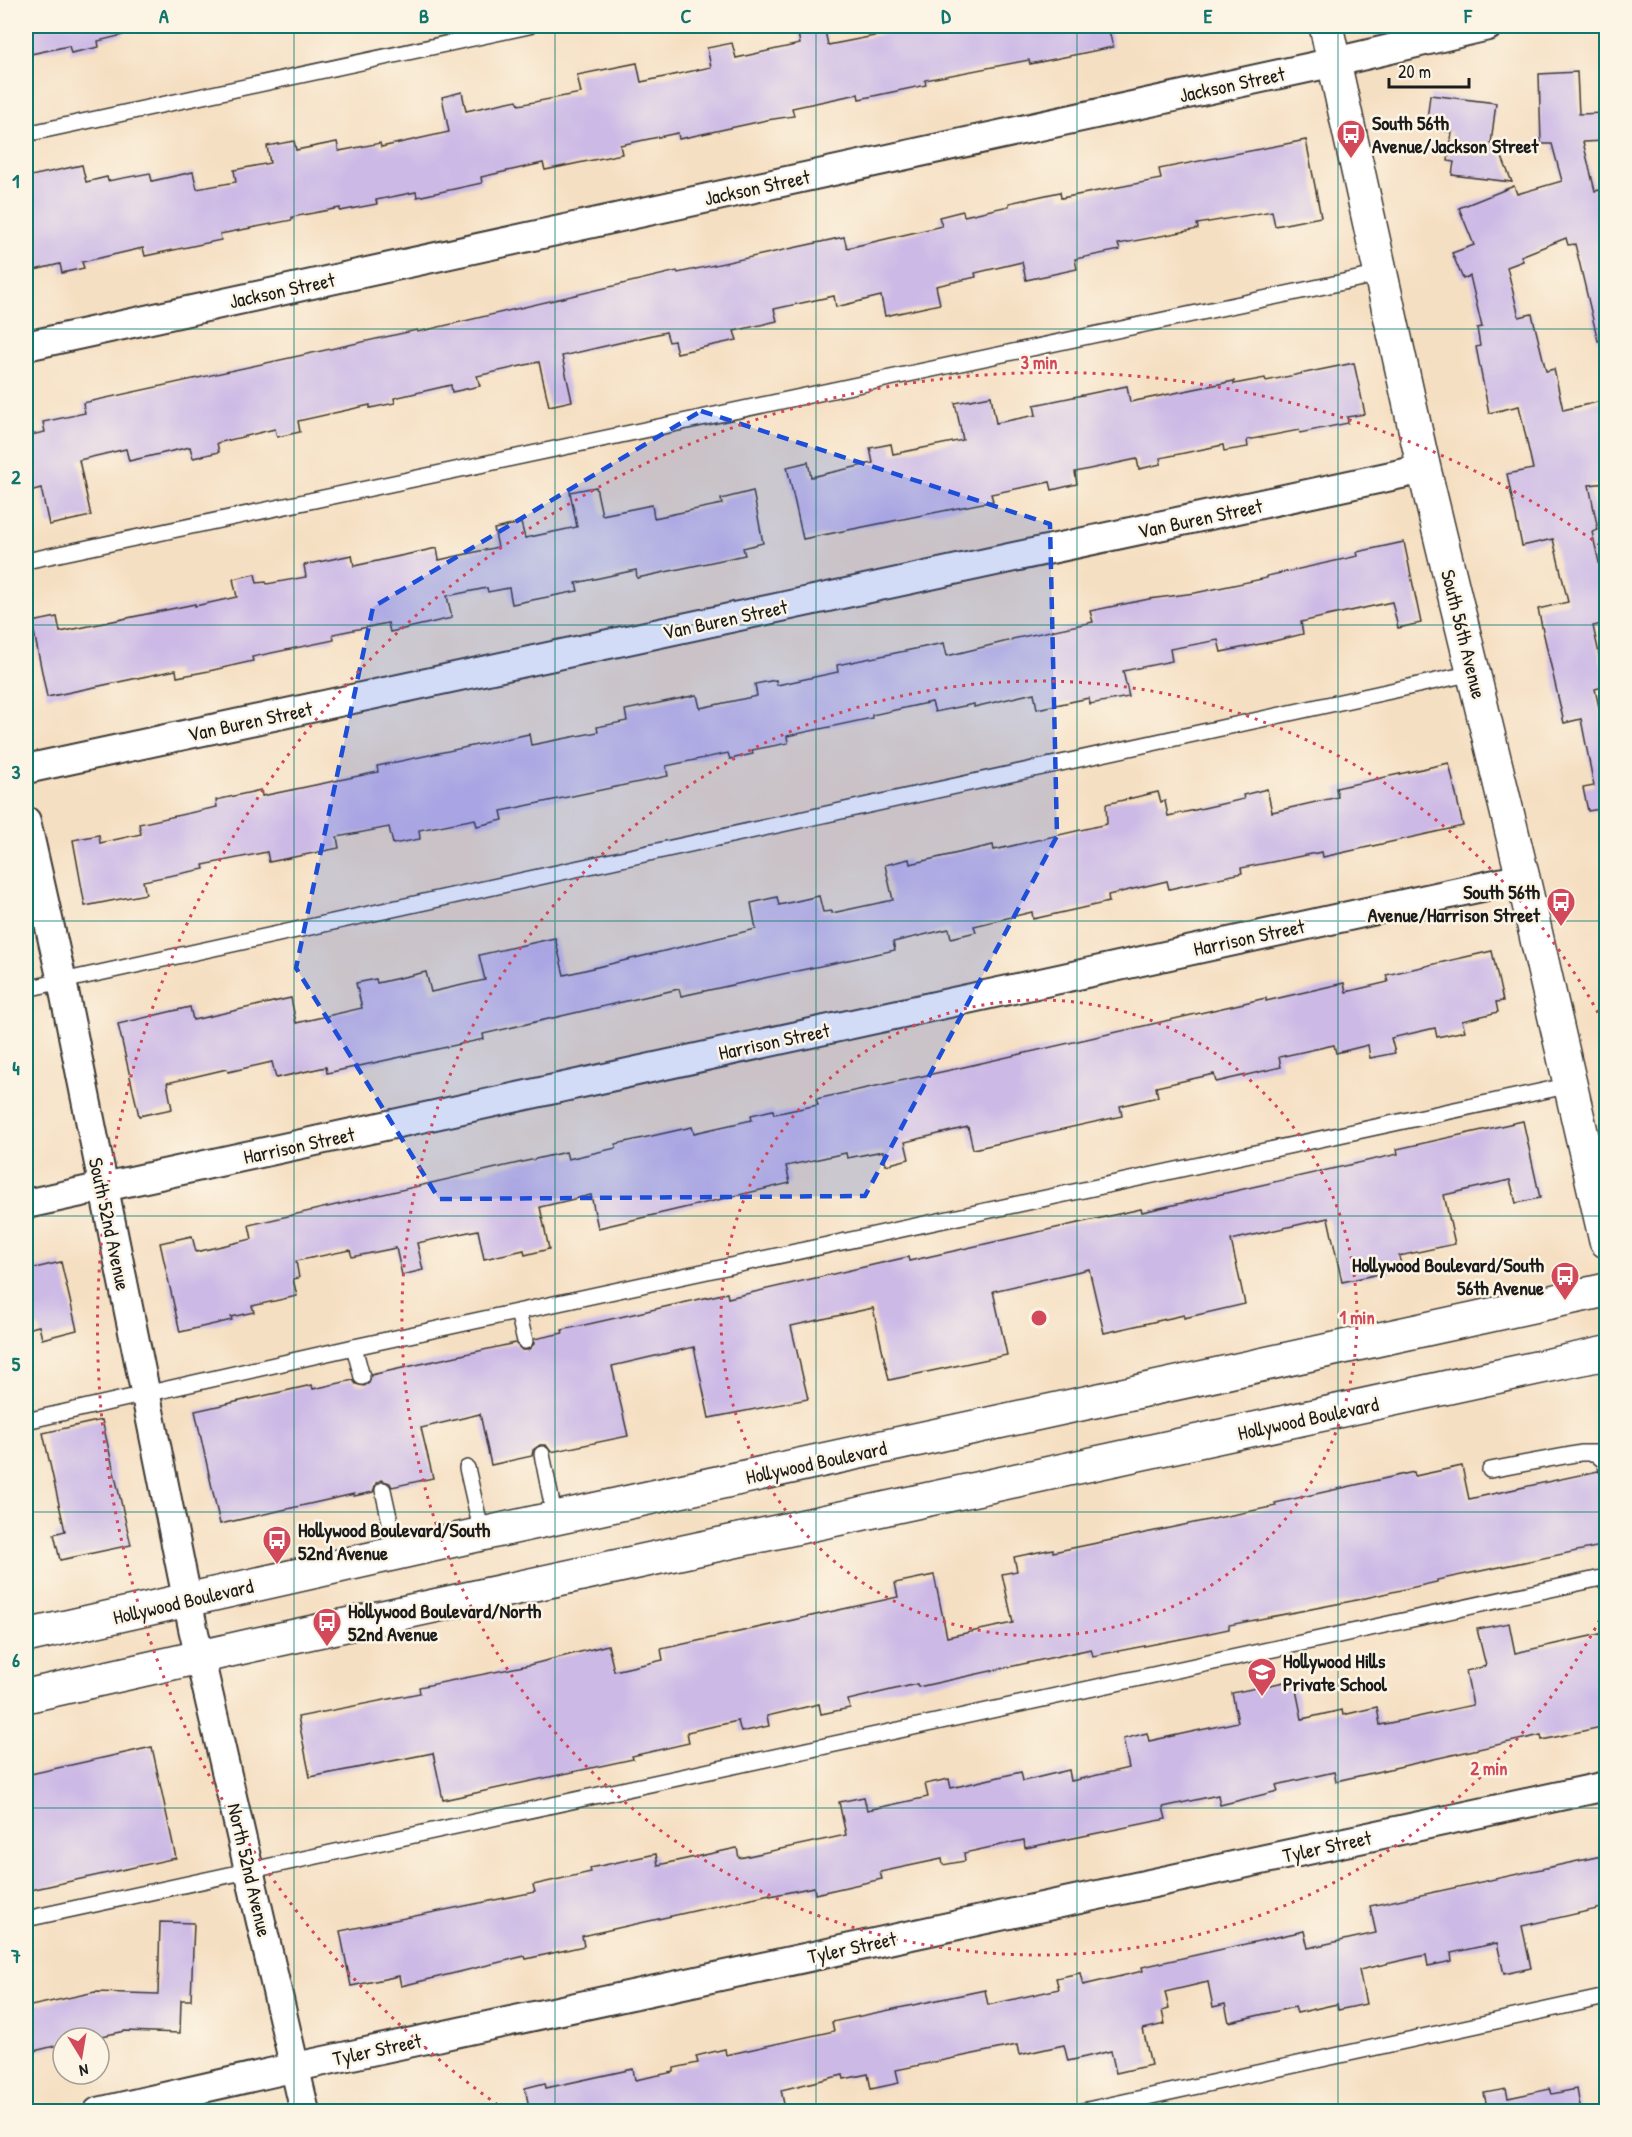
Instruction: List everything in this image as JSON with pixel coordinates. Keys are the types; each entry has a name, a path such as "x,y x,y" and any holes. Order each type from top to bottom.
{"main road":[{"name":"South 56th Avenue","path":"1326,26 1424,469 1523,878 1606,1241"},
{"name":"Hollywood Boulevard","path":"26,1696 194,1628 397,1553 1606,1290"},
{"name":"Hollywood Boulevard","path":"26,1636 194,1628 1606,1353"}],"street":[{"name":"Jackson Street","path":"26,346 1335,62 1488,26"},
{"name":"Van Buren Street","path":"26,769 1424,469"},
{"name":"South 52nd Avenue","path":"26,821 62,981 194,1628"},
{"name":"Harrison Street","path":"26,1204 1523,878"},
{"name":"North 52nd Avenue","path":"194,1628 296,2067 304,2112"},
{"name":"Tyler Street","path":"98,2112 296,2067 1606,1786"}],"lane":[{"path":"26,134 529,26"},
{"path":"26,561 1381,274"},
{"path":"26,989 1473,673"},
{"path":"26,1421 354,1347 1571,1085"},
{"path":"518,1312 525,1341"},
{"path":"354,1347 362,1377"},
{"path":"1490,1470 1588,1453 1595,1453 1606,1466"},
{"path":"542,1454 555,1519"},
{"path":"468,1468 482,1534"},
{"path":"383,1490 397,1553"},
{"path":"26,1919 1606,1577"},
{"path":"1078,2112 1606,1997"}],"highlighted area":[{"path":"701,411 1050,524 1057,836 865,1196 439,1199 296,968 373,607"}],"building":[{"path":"26,26 122,26 123,35 98,41 99,47 71,53 69,46 26,55"},
{"path":"824,26 828,45 890,33 889,26 1108,26 1113,47 1030,64 1029,60 925,80 926,85 859,99 858,94 792,108 794,116 679,139 678,133 620,145 622,154 545,170 543,163 481,177 482,183 417,197 416,192 376,200 377,204 292,217 292,220 220,234 221,240 145,256 143,248 82,262 84,268 62,273 60,264 26,272 26,177 82,165 86,182 107,177 108,181 150,173 152,181 193,172 197,189 236,182 234,170 270,163 267,146 294,141 296,150 337,142 339,151 380,143 381,147 449,132 442,97 462,92 466,111 517,100 519,105 581,93 577,75 637,63 641,82 711,67 707,48 732,43 736,58 800,44 797,28"},
{"path":"1577,72 1579,114 1606,113 1606,141 1583,142 1595,191 1600,190 1606,215 1606,340 1598,341 1575,244 1568,245 1566,238 1521,256 1523,261 1507,267 1519,317 1532,314 1546,371 1554,369 1563,410 1606,400 1606,483 1589,485 1598,530 1592,532 1606,593 1606,623 1593,626 1606,686 1595,689 1604,730 1606,729 1606,808 1588,811 1583,788 1594,786 1581,719 1564,723 1538,609 1568,602 1553,539 1522,546 1507,474 1533,469 1519,406 1489,413 1476,347 1480,346 1477,328 1482,327 1470,276 1463,279 1452,253 1474,245 1459,208 1514,186 1517,194 1562,181 1552,144 1541,144 1539,74"},
{"path":"1430,95 1496,103 1491,144 1497,145 1512,182 1452,175 1454,162 1448,161 1452,132 1426,129"},
{"path":"1306,140 1321,217 1275,226 1272,211 1197,224 1198,229 1118,244 1120,250 1075,259 1077,269 1026,280 1022,262 975,273 976,277 936,286 940,304 885,316 881,296 836,307 834,296 774,309 777,321 734,331 737,340 677,353 674,341 669,342 666,332 562,356 572,401 549,406 539,362 477,376 480,386 452,392 451,385 394,398 395,403 370,408 370,405 298,421 300,432 277,437 275,429 217,443 219,452 193,458 190,447 129,461 126,449 79,460 91,516 49,525 41,488 26,492 26,436 45,432 43,422 85,413 83,403 417,330 418,332 677,271 678,273 844,237 847,248 942,226 939,217 963,211 964,216 1060,192 1061,198 1161,179 1159,169"},
{"path":"1354,363 1365,414 1347,417 1348,423 1300,433 1299,430 1247,440 1248,447 1224,451 1223,445 1160,458 1161,464 1139,469 1137,459 1075,472 1077,484 1052,490 1050,482 991,494 993,501 803,539 787,467 808,462 811,477 873,463 870,448 891,444 893,454 963,440 955,403 991,396 996,423 1036,415 1034,405 1127,386 1130,402 1234,381 1234,384 1265,378 1266,381"},
{"path":"596,487 602,515 652,505 654,518 722,504 721,499 753,491 763,543 743,548 745,555 637,578 636,570 576,583 578,591 512,604 509,588 488,592 487,588 447,596 452,618 390,632 388,623 333,634 334,640 252,657 253,661 209,671 177,677 176,670 47,697 32,622 57,617 60,632 195,604 195,606 237,597 233,579 255,574 257,583 266,582 267,584 306,577 304,565 352,555 354,566 437,548 439,560 498,547 494,529 521,523 525,538 577,527 570,492"},
{"path":"1404,542 1421,623 1398,628 1392,602 1301,622 1303,634 1270,642 1221,652 1218,640 1170,649 1172,661 1123,671 1129,697 1090,704 1089,698 1037,709 1034,693 974,707 974,704 935,712 932,702 872,715 872,718 787,736 788,743 752,750 753,754 730,759 728,753 666,766 668,776 501,811 503,820 477,826 475,819 419,830 420,839 393,844 389,827 337,837 339,848 269,862 267,852 203,865 204,869 143,881 146,894 85,906 73,840 99,835 100,843 141,834 139,824 217,807 216,800 261,790 262,796 378,772 377,766 529,734 531,745 598,732 597,727 627,721 625,710 697,695 700,708 757,696 755,684 776,680 777,685 838,672 837,665 944,643 947,656 1012,639 1093,622 1090,611 1267,578 1267,576 1358,556 1357,552"},
{"path":"1449,763 1463,826 1323,857 1322,852 1241,868 1242,873 1169,889 1167,881 1108,895 1109,902 1033,919 1032,912 974,926 976,932 951,938 949,929 893,942 895,950 681,996 679,989 483,1034 484,1039 327,1073 326,1067 276,1078 272,1062 228,1072 227,1069 167,1083 172,1109 139,1116 118,1024 190,1007 193,1020 291,998 296,1023 362,1008 356,983 376,979 377,983 426,972 431,992 485,980 479,955 555,938 564,975 756,929 751,903 777,897 779,905 819,896 823,912 832,911 832,913 893,900 885,865 909,859 910,864 993,845 994,850 1107,824 1106,804 1158,792 1161,802 1165,801 1168,816 1244,799 1243,795 1267,789 1272,812 1338,797 1336,788"},
{"path":"1492,951 1503,1001 1496,1002 1498,1012 1462,1021 1465,1031 1437,1037 1435,1028 1391,1038 1395,1053 1370,1058 1368,1045 1336,1053 1334,1045 1279,1057 1281,1067 1216,1082 1214,1074 1156,1087 1158,1097 1120,1106 1122,1116 973,1149 968,1127 905,1142 909,1159 886,1165 883,1151 847,1158 846,1153 786,1166 790,1183 598,1228 591,1195 540,1207 549,1249 525,1255 524,1250 484,1259 478,1230 417,1243 423,1270 402,1275 396,1248 352,1257 350,1250 296,1261 299,1278 293,1279 297,1296 252,1306 254,1312 231,1317 232,1320 180,1332 160,1243 192,1236 196,1252 252,1239 249,1225 566,1152 568,1159 616,1148 616,1144 692,1127 694,1133 752,1120 751,1115 773,1110 774,1114 818,1105 816,1099 1266,998 1266,1001 1344,983 1346,992 1388,982 1386,975"},
{"path":"1523,1121 1540,1198 1516,1203 1510,1180 1444,1195 1455,1244 1399,1256 1402,1269 1342,1282 1328,1218 1231,1240 1245,1304 1104,1333 1089,1269 993,1291 1007,1355 889,1380 873,1308 791,1326 808,1399 709,1418 694,1347 612,1366 628,1436 551,1452 546,1445 540,1445 533,1450 532,1456 491,1465 480,1414 421,1428 433,1478 392,1487 390,1483 381,1480 376,1483 373,1492 354,1496 354,1494 220,1524 195,1411 312,1385 313,1389 353,1380 356,1384 364,1386 369,1383 371,1375 515,1343 522,1350 528,1350 534,1344 534,1339 563,1333 562,1330 727,1293 728,1298 908,1257 909,1261 1141,1209 1142,1212 1398,1154 1397,1149"},
{"path":"61,1262 77,1330 42,1339 39,1326 26,1329 26,1270"},
{"path":"102,1420 131,1545 60,1560 54,1534 65,1531 43,1433"},
{"path":"1462,1466 1469,1499 1598,1471 1603,1475 1606,1489 1606,1545 1437,1580 1437,1582 1352,1601 1229,1625 1229,1629 1191,1637 1093,1656 1091,1649 918,1687 917,1684 848,1700 850,1708 821,1714 819,1704 767,1716 769,1726 741,1732 738,1721 687,1732 689,1743 632,1756 633,1759 443,1800 433,1753 310,1777 298,1717 420,1693 419,1687 529,1665 608,1645 614,1671 663,1660 661,1649 898,1597 895,1583 934,1575 947,1637 1013,1623 1002,1574 1017,1571 1014,1557 1053,1549 1053,1552 1276,1506 1275,1503 1414,1472 1415,1476"},
{"path":"1509,1623 1515,1653 1600,1634 1606,1665 1606,1726 1542,1740 1541,1735 1336,1781 1334,1772 1276,1785 1278,1791 1220,1805 1218,1795 1163,1807 1166,1819 1025,1848 1024,1840 964,1853 965,1861 943,1865 942,1859 880,1872 882,1879 815,1894 814,1887 770,1896 770,1894 582,1936 584,1946 526,1959 525,1956 401,1986 399,1976 351,1986 340,1931 535,1892 533,1885 591,1872 590,1868 656,1854 658,1865 737,1848 739,1858 846,1835 839,1802 864,1797 867,1810 928,1797 925,1784 949,1779 951,1788 1021,1772 1023,1781 1069,1770 1071,1781 1129,1768 1123,1739 1147,1733 1149,1741 1238,1722 1232,1693 1294,1680 1302,1719 1342,1710 1343,1715 1377,1707 1380,1725 1473,1705 1466,1671 1486,1666 1477,1629"},
{"path":"152,1747 176,1858 26,1891 26,1775"},
{"path":"1606,1855 1606,1907 1522,1926 1531,1968 1504,1974 1497,1943 1451,1953 1452,1961 1428,1966 1426,1955 1359,1970 1366,2004 1338,2010 1337,2004 1297,2013 1295,2007 1229,2022 1225,2004 1213,2007 1208,1982 1165,1992 1169,2009 1162,2011 1165,2024 1143,2029 1151,2065 1116,2073 1111,2051 1068,2061 1064,2045 1019,2055 1017,2045 896,2070 899,2083 871,2089 868,2074 844,2079 843,2075 781,2090 784,2104 760,2109 759,2105 728,2112 530,2112 525,2088 545,2083 546,2088 633,2069 635,2080 674,2072 674,2068 698,2063 696,2056 725,2049 726,2055 834,2031 832,2022 985,1990 988,2005 1059,1989 1056,1978 1080,1973 1083,1985 1143,1971 1142,1967 1304,1931 1308,1948 1376,1933 1370,1906"},
{"path":"160,1922 194,1923 191,2000 181,2000 180,2033 125,2031 111,2034 111,2026 51,2026 51,2047 26,2053 26,2007 95,1992 158,1994"},
{"path":"1506,2089 1508,2098 1550,2089 1552,2094 1577,2089 1581,2112 1488,2112 1484,2093"}],"place":[{"name":"South 56th Avenue/Jackson Street","path":"1351,160"},
{"name":"South 56th Avenue/Harrison Street","path":"1561,928"},
{"name":"Hollywood Boulevard/South 56th Avenue","path":"1565,1302"},
{"name":"Hollywood Boulevard/South 52nd Avenue","path":"277,1566"},
{"name":"Hollywood Boulevard/North 52nd Avenue","path":"327,1648"},
{"name":"Hollywood Hills Private School","path":"1262,1698"}]}
